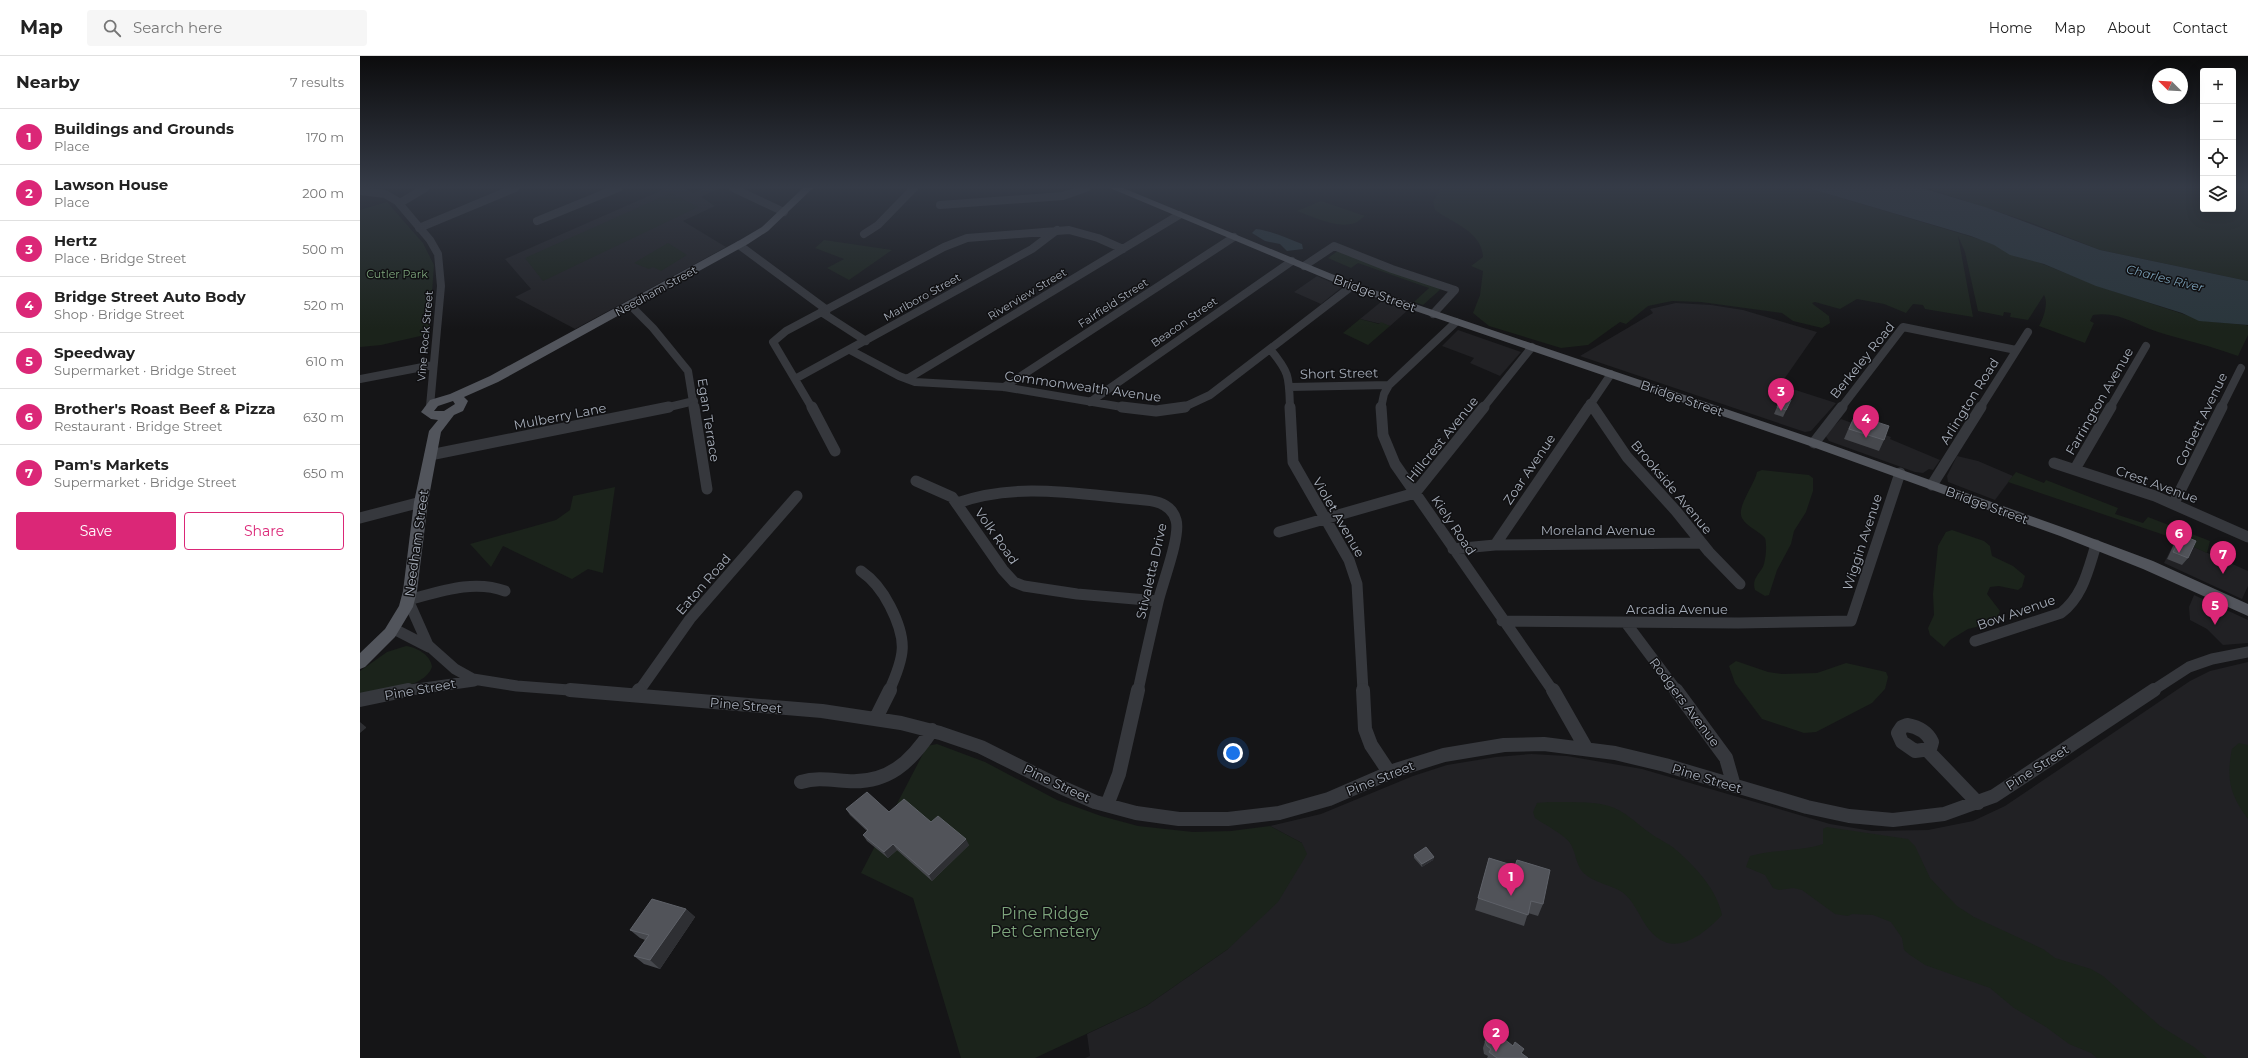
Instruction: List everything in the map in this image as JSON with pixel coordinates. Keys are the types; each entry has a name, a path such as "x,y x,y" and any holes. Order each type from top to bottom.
{"main road":[{"name":"Needham Street","path":"360,663 377,649 394,629 408,600 421,502 430,454 436,431 450,413 454,399 494,379 630,305 755,235"},
{"name":"Bridge Street","path":"1228,235 1352,286 1814,443 2096,545 2248,610"},
{"path":"429,410 454,399"},
{"path":"429,410 440,416 450,413"},
{"path":"429,410 436,431"}],"street":[{"name":"Vine Rock Street","path":"424,235 438,254 441,272 433,365 433,392 429,410"},
{"path":"835,451 816,414 773,342 795,325 961,239 1006,235"},
{"name":"Marlboro Street","path":"795,379 1032,249 1051,235"},
{"path":"1088,235 1123,248"},
{"name":"Riverview Street","path":"907,380 1145,235"},
{"name":"Fairfield Street","path":"1004,387 1234,237"},
{"path":"739,245 824,311 866,341"},
{"path":"1304,266 1334,246 1392,269 1455,290 1432,314"},
{"name":"Beacon Street","path":"1090,402 1292,261"},
{"name":"Commonwealth Avenue","path":"850,350 907,380 924,383 1004,387 1157,412 1189,406 1210,394 1352,286"},
{"name":"Egan Terrace","path":"630,305 644,317 685,366 690,376 707,489"},
{"name":"Kiely Road","path":"1456,322 1389,385 1383,395 1380,405 1386,446 1394,464 1502,621 1560,701 1586,748"},
{"name":"Berkeley Road","path":"1814,443 1903,327 2016,350"},
{"name":"Arlington Road","path":"1932,485 2028,332"},
{"name":"Farrington Avenue","path":"2075,469 2146,346"},
{"name":"Hillcrest Avenue","path":"1279,532 1415,493 1532,347"},
{"name":"Violet Avenue","path":"1270,349 1285,367 1290,387 1293,462 1326,519 1354,572 1358,596 1365,729 1372,745 1389,772"},
{"path":"360,379 433,365"},
{"name":"Corbett Avenue","path":"2174,503 2241,368"},
{"name":"Zoar Avenue","path":"1495,545 1611,374"},
{"name":"Short Street","path":"1290,387 1389,385"},
{"name":"Vine Rock Street","path":"433,392 454,399"},
{"name":"Mulberry Lane","path":"430,454 626,417 694,401"},
{"name":"Brookside Avenue","path":"1590,404 1628,457 1676,511 1701,543 1740,584"},
{"name":"Crest Avenue","path":"2054,463 2174,503 2248,537"},
{"name":"Wiggin Avenue","path":"1851,621 1900,473"},
{"name":"Volk Road","path":"916,481 946,494 958,503 996,561 1014,582 1024,586 1077,594 1158,601"},
{"name":"Stivaletta Drive","path":"958,503 1001,491 1021,489 1147,500 1163,504 1173,512 1178,521 1177,531 1158,601 1119,774 1107,805"},
{"name":"Eaton Road","path":"636,695 690,620 797,496"},
{"path":"360,518 421,502"},
{"name":"Moreland Avenue","path":"1495,545 1701,543"},
{"path":"1453,549 1495,545"},
{"name":"Bow Avenue","path":"1975,641 2061,613 2069,608 2077,597 2096,545"},
{"path":"862,571 871,578 883,593 900,624 903,637 903,650 888,697 876,718"},
{"path":"408,600 477,586 493,585 504,591"},
{"name":"Pine Street","path":"408,600 421,633 431,649"},
{"name":"Arcadia Avenue","path":"1502,621 1626,623 1851,621"},
{"name":"Rodgers Avenue","path":"1626,623 1726,758 1734,786"},
{"name":"Pine Street","path":"394,629 431,649 459,672 479,681"},
{"name":"Pine Street","path":"360,700 434,685 479,681 518,686 834,712 876,718 932,730 993,752 1059,787 1107,805 1142,814 1175,818 1208,820 1243,818 1281,812 1317,803 1389,772 1443,755 1493,746 1547,744 1586,748 1643,759 1829,813 1868,820 1904,820 1937,816 1978,803 2010,785 2190,667 2212,658 2248,652"},
{"path":"801,782 818,778 852,781 886,777 905,765 932,730"},
{"path":"1928,750 1978,803"}],"shaded area":[{"path":"560,235 706,235 726,247 575,329 515,297 531,289 505,259"},
{"path":"1317,276 1342,287 1321,304 1294,292"},
{"path":"1382,301 1408,310 1390,326 1360,319"},
{"path":"1676,303 1711,305 1743,310 1817,332 1780,385 1836,403 1811,431 1805,432 1580,356 1653,313 1650,309"},
{"path":"1458,330 1521,352 1500,376 1470,363 1474,358 1442,346"},
{"path":"1841,419 1891,437 1890,439 1940,460 1933,470 1929,469 1923,473 1915,472 1829,441 1825,435"},
{"path":"1957,456 1978,461 2013,476 1995,500 1948,482 1947,476"},
{"path":"2176,539 2248,571 2248,586 2242,599 2164,563"},
{"path":"2194,595 2248,620 2248,643 2223,645 2207,629 2190,620 2189,607"},
{"path":"2248,662 2248,1058 1085,1058 1090,1056 1087,1034 1146,1006 1228,949 1302,843 1270,826 1321,814 1413,776 1447,765 1496,757 1531,754 1567,756 1642,769 1830,824 1872,831 1928,830 1973,821 2005,806 2190,681 2210,671"}],"green space":[{"name":"Cutler Park","path":"360,235 416,235 423,243 434,265 429,334 381,345 360,347"},
{"path":"577,235 640,235 543,281 525,258"},
{"path":"1472,235 1964,235 1982,240 2104,288 2205,321 2246,325 2248,326 2248,335 2238,356 2158,332 2126,319 2102,314 2093,315 2090,321 2094,323 2085,343 2039,326 2046,306 2044,295 2028,320 2010,317 2011,313 2004,312 2003,316 1978,311 1965,252 1958,236 1973,317 1925,309 1923,305 1913,304 1906,313 1884,304 1857,299 1840,309 1815,302 1812,303 1829,316 1830,323 1822,328 1793,321 1782,313 1701,302 1672,301 1648,306 1626,324 1620,322 1588,345 1561,348 1489,326 1473,313 1480,295 1483,271 1471,266 1483,257 1478,241"},
{"path":"2062,235 2248,235 2248,281 2100,250"},
{"path":"824,240 892,250 849,280 827,268 844,259 815,248"},
{"path":"668,243 687,255 661,271 653,267 649,269 634,263"},
{"path":"1339,250 1443,287 1423,305 1414,302 1429,288 1358,263 1351,268 1328,258"},
{"path":"1360,319 1379,324 1381,322 1390,326 1368,345 1343,333"},
{"path":"1762,470 1809,475 1813,478 1813,491 1806,512 1794,531 1791,544 1777,570 1769,595 1765,596 1755,590 1754,582 1764,564 1766,551 1765,538 1744,521 1741,513 1744,502 1757,472"},
{"path":"2016,472 2044,483 2046,480 2118,508 2115,514 2143,523 2148,517 2210,541 2207,553 2176,539 2008,482"},
{"path":"615,487 603,573 588,569 572,579 503,546 491,567 470,544 556,520 570,510 573,496"},
{"path":"1952,530 1984,541 1990,546 1992,556 2013,566 2025,576 2022,587 2018,590 1999,586 1990,587 1987,594 2000,611 1996,622 1968,629 1950,640 1944,647 1930,635 1928,628 1934,615 1933,594 1938,546 1946,532"},
{"path":"406,646 414,648 426,655 432,667 428,674 421,680 401,688 360,696 360,671 387,652"},
{"path":"1736,661 1768,672 1782,674 1817,673 1846,663 1886,672 1888,677 1885,689 1872,703 1816,732 1804,733 1762,719 1735,683 1729,666"},
{"path":"2239,743 2248,745 2248,819 2233,794 2230,778 2229,769 2232,749"},
{"name":"Pine Ridge Pet Cemetery","path":"937,744 985,762 1057,800 1101,816 1138,826 1193,832 1231,831 1270,826 1302,843 1307,854 1278,902 1228,949 1146,1006 1035,1058 961,1058 913,898 861,873 927,746"},
{"path":"1537,803 1603,804 1626,814 1653,835 1672,847 1690,863 1710,888 1722,915 1704,932 1694,938 1674,944 1664,942 1654,935 1645,924 1626,895 1586,875 1580,868 1572,847 1567,839 1535,818 1533,812"},
{"path":"1827,827 1908,839 1915,846 1930,878 1957,906 1974,917 2043,949 2055,958 2091,969 2103,976 2160,1026 2194,1047 2207,1058 2097,1058 2091,1053 2069,1044 2046,1027 2014,1008 1990,988 1925,965 1904,950 1902,938 1891,922 1873,915 1852,914 1848,916 1835,914 1802,890 1793,888 1779,890 1773,888 1765,875 1746,867 1750,856 1768,852 1814,847 1823,844 1823,829"}],"water":[{"path":"1255,235 1278,235 1302,244 1303,249 1287,251 1280,244 1265,241"},
{"name":"Charles River","path":"1967,235 2059,235 2100,250 2248,281 2248,325 2199,321 2182,313 2096,286 2044,264 2010,255 1994,245"}],"building":[{"path":"1782,398 1791,400 1786,410 1777,407"},
{"path":"1855,415 1889,426 1884,440 1849,429"},
{"path":"2182,535 2196,541 2188,558 2173,552"},
{"path":"867,792 889,812 904,799 931,822 938,816 966,839 929,875 893,844 884,852 863,835 868,830 846,809"},
{"path":"1426,847 1434,857 1422,864 1414,855"},
{"path":"1489,858 1515,866 1517,860 1550,870 1543,904 1531,901 1528,915 1478,898"},
{"path":"652,899 686,909 650,960 634,956 649,935 630,930"},
{"path":"1489,1035 1499,1035 1513,1046 1515,1042 1524,1049 1521,1053 1528,1058 1497,1058 1489,1052 1491,1049 1487,1046 1485,1041"}],"place":[{"name":"Hertz","path":"1781,411"},
{"name":"Bridge Street Auto Body","path":"1866,438"},
{"name":"Brother's Roast Beef & Pizza","path":"2179,553"},
{"name":"Pam's Markets","path":"2223,574"},
{"name":"Speedway","path":"2215,625"},
{"name":"Buildings and Grounds","path":"1511,896"},
{"name":"Lawson House","path":"1496,1052"}]}
